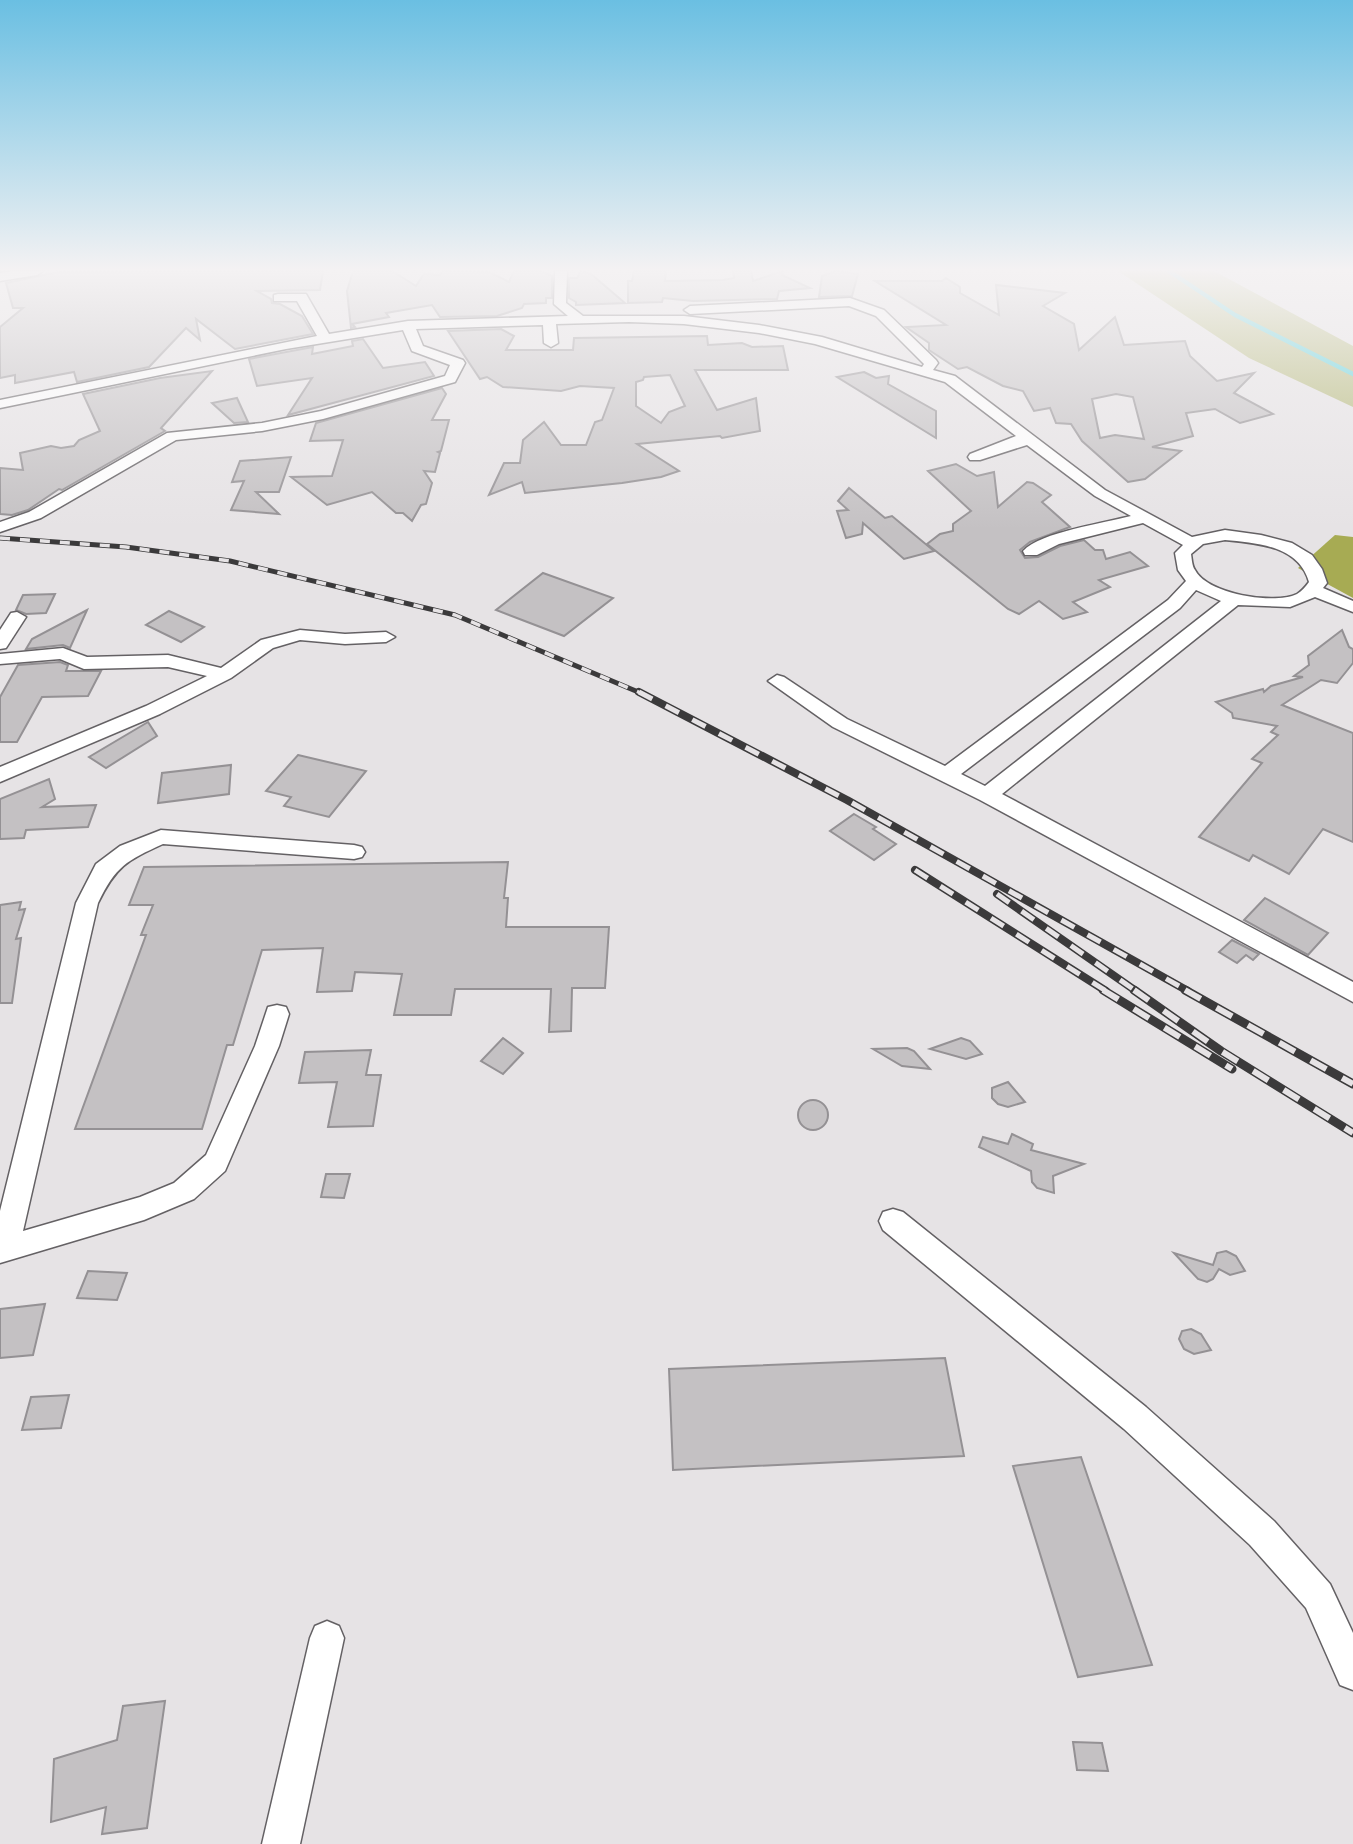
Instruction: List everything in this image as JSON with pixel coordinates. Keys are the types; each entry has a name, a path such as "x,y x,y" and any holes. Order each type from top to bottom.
{"street":[{"path":"0,404 230,357"},
{"path":"0,527 35,514 172,436 262,427 323,415 450,379 458,363 439,357"},
{"path":"877,357 950,379 1100,493 1193,544"},
{"path":"925,357 931,363 926,371"},
{"path":"975,457 1023,441 1024,435"},
{"path":"1031,551 1053,541 1143,518"},
{"path":"1225,535 1259,538 1291,549 1313,566 1318,583 1304,598 1275,604 1234,599 1206,589 1186,571 1183,553 1193,544 1198,540 1225,535"},
{"path":"946,775 1174,604 1196,580"},
{"path":"1312,590 1353,607"},
{"path":"0,644 17,617"},
{"path":"0,775 153,710 224,674 267,644 300,635 345,639 386,637"},
{"path":"777,681 841,723 987,795 1353,993"},
{"path":"277,1014 267,1046 216,1163 184,1191 144,1208 3,1249 87,903 104,869 128,851 161,837 354,852"},
{"path":"893,1222 1135,1418 1262,1533 1318,1596 1353,1672"},
{"path":"281,1844 327,1637"}],"lane":[{"path":"987,795 1234,599"},
{"path":"0,659 64,653 84,663 168,661 224,674"}],"green space":[{"path":"1353,357 1353,407 1249,358"},
{"path":"1335,535 1353,537 1353,598 1298,568"}],"building":[{"path":"0,357 158,357 149,367 77,382 74,372 15,383 15,375 0,378"},
{"path":"375,357 383,368 425,362 434,376 288,415 312,378 257,386 249,359"},
{"path":"465,357 785,357 788,370 695,370 717,410 756,398 760,431 722,438 720,436 637,444 679,471 661,477 622,483 525,493 522,482 489,495 504,463 520,463 523,440 544,422 561,445 586,445 595,422 602,420 614,388 580,386 561,391 503,387 487,377 480,379","holes":["670,375 685,406 669,412 661,423 636,406 636,382 644,377"]},
{"path":"940,357 1191,357 1217,381 1254,373 1234,393 1273,414 1240,423 1215,409 1186,413 1193,436 1152,447 1181,451 1145,479 1128,482 1082,441 1071,424 1056,423 1050,408 1034,411 1023,391 1003,386 967,367 958,369","holes":["1116,394 1133,397 1144,439 1115,435 1100,438 1092,399"]},
{"path":"212,371 161,428 165,431 62,490 59,489 28,510 12,515 0,514 0,468 23,470 20,453 51,446 74,446 79,440 100,431 83,394 160,378"},
{"path":"864,372 876,378 889,376 888,384 936,411 936,438 837,377"},
{"path":"442,388 446,394 432,420 449,420 441,451 438,452 440,453 435,472 424,471 432,483 426,504 421,505 412,521 403,513 396,513 372,492 327,505 291,477 332,476 343,440 310,441 316,423"},
{"path":"237,398 248,422 234,423 212,403"},
{"path":"291,457 279,492 256,492 279,514 231,510 244,481 232,482 240,461"},
{"path":"956,464 977,476 994,472 998,507 1027,482 1051,495 1042,502 1070,527 1030,542 1020,550 1025,558 1038,557 1060,546 1084,540 1095,550 1103,550 1106,559 1130,552 1148,566 1099,580 1110,587 1073,602 1087,612 1063,619 1039,601 1019,614 1008,609 927,544 940,534 953,531 953,524 971,511 928,471"},
{"path":"849,488 885,518 892,516 934,551 904,559 863,523 862,534 846,538 837,511 848,510 838,501"},
{"path":"543,573 613,598 564,636 496,610"},
{"path":"55,594 46,613 26,614 16,610 23,595"},
{"path":"87,610 70,648 63,645 26,649 32,639"},
{"path":"169,611 204,627 181,642 146,625"},
{"path":"1342,630 1349,647 1353,649 1353,663 1337,683 1321,680 1282,705 1353,733 1353,842 1323,829 1289,874 1253,855 1249,861 1199,837 1262,763 1252,759 1278,735 1271,732 1277,726 1233,718 1232,713 1216,702 1263,689 1264,692 1271,686 1303,677 1294,676 1309,665 1308,656"},
{"path":"60,662 68,665 66,671 101,671 88,696 42,697 17,742 0,742 0,697 18,665"},
{"path":"148,722 157,736 106,768 89,757"},
{"path":"298,755 366,771 329,817 284,806 291,797 266,791"},
{"path":"231,765 229,794 158,803 162,773"},
{"path":"49,779 55,799 42,807 96,805 88,827 26,830 24,838 0,839 0,799"},
{"path":"854,814 876,827 873,829 896,844 874,860 830,831"},
{"path":"508,862 504,898 508,898 506,927 609,927 605,988 572,988 571,1031 549,1032 551,989 455,989 451,1015 394,1015 402,974 355,972 352,991 317,992 323,948 262,950 233,1045 227,1045 202,1129 75,1129 146,935 141,935 153,905 129,905 144,867"},
{"path":"1265,898 1328,933 1308,955 1244,920"},
{"path":"21,902 19,910 25,909 16,939 21,938 12,1003 0,1003 0,905"},
{"path":"1232,940 1259,954 1253,960 1246,955 1237,963 1219,952"},
{"path":"503,1038 523,1053 503,1074 481,1061"},
{"path":"961,1038 970,1041 982,1054 966,1059 930,1049"},
{"path":"907,1048 914,1051 930,1069 902,1066 873,1049"},
{"path":"371,1050 366,1075 381,1075 373,1126 328,1127 337,1082 299,1083 305,1052"},
{"path":"1008,1082 1025,1102 1008,1107 998,1104 992,1098 992,1088"},
{"path":"813,1100 824,1104 828,1115 824,1126 813,1130 802,1126 798,1115 802,1104"},
{"path":"1012,1134 1033,1144 1031,1150 1084,1164 1053,1176 1054,1193 1037,1188 1032,1182 1031,1171 979,1147 983,1137 1008,1144"},
{"path":"326,1174 350,1174 344,1198 321,1197"},
{"path":"1226,1251 1236,1256 1245,1271 1230,1275 1219,1269 1213,1279 1207,1282 1198,1279 1174,1253 1213,1265 1217,1253"},
{"path":"88,1271 127,1273 117,1300 77,1298"},
{"path":"45,1304 33,1355 0,1358 0,1309"},
{"path":"1191,1329 1201,1334 1211,1350 1194,1354 1184,1349 1179,1339 1182,1331"},
{"path":"945,1358 964,1456 673,1470 669,1369"},
{"path":"69,1395 61,1428 22,1430 31,1397"},
{"path":"1081,1457 1152,1665 1078,1677 1013,1466"},
{"path":"165,1701 147,1828 102,1834 106,1807 51,1822 54,1759 117,1740 123,1706"},
{"path":"1073,1742 1102,1743 1108,1771 1077,1770"}],"waterway":[{"path":"1319,357 1353,374"}],"railway":[{"path":"0,538 126,547 230,561 455,615 642,694"},
{"path":"642,694 847,800 1188,991"},
{"path":"915,870 1106,991"},
{"path":"997,894 1136,991"},
{"path":"1103,990 1232,1069"},
{"path":"1134,990 1221,1051 1353,1133"},
{"path":"1185,990 1353,1084"}]}
